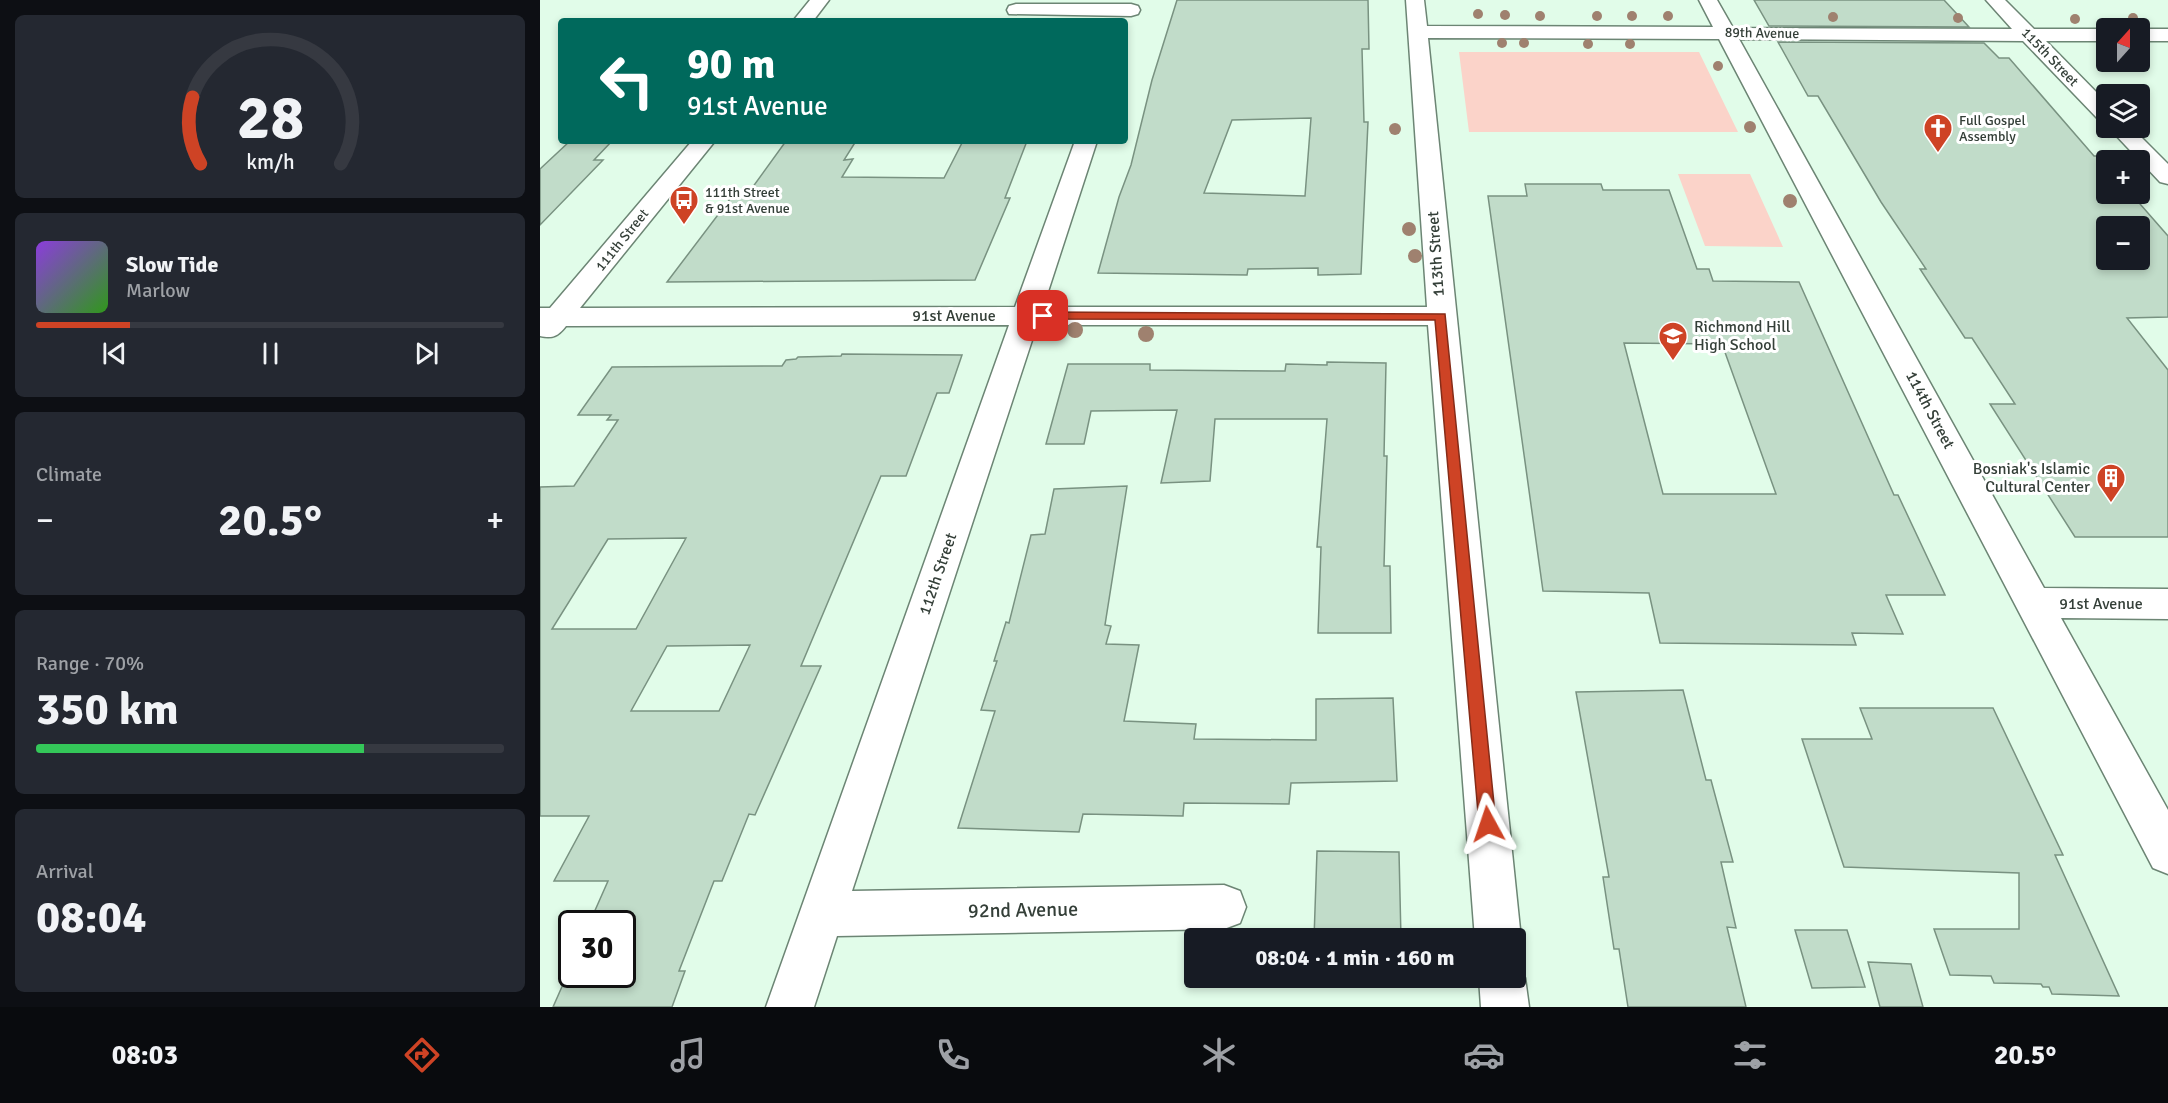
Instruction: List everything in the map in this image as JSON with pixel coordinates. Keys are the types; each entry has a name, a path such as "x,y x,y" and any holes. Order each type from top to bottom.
{"street":[{"path":"805,18 820,0"},
{"name":"113th Street","path":"1415,0 1441,316 1497,928"},
{"name":"114th Street","path":"1708,0 2168,853"},
{"name":"115th Street","path":"1995,0 2096,104"},
{"path":"1016,10 1130,12"},
{"name":"89th Avenue","path":"1419,32 2096,35"},
{"path":"2150,35 2168,35"},
{"path":"2130,138 2168,177"},
{"name":"111th Street","path":"540,340 549,317 701,144"},
{"name":"112th Street","path":"790,1007 1085,144"},
{"name":"91st Avenue","path":"549,317 1441,316"},
{"name":"91st Avenue","path":"2034,603 2168,604"},
{"name":"92nd Avenue","path":"822,914 1224,907"},
{"path":"1503,988 1505,1007"}],"shaded area":[{"path":"1459,52 1699,52 1738,132 1469,132"},
{"path":"1678,174 1750,174 1783,247 1705,246"}],"building":[{"path":"1177,0 1368,0 1369,49 1362,49 1364,122 1368,122 1361,274 1318,275 1318,268 1248,269 1247,275 1098,273 1119,197 1131,165 1152,80","holes":["1311,118 1305,196 1204,193 1232,120"]},
{"path":"1754,0 1944,0 1969,27 1769,26"},
{"path":"1778,42 1984,43 1999,58 2009,58 2096,156 2096,204 2140,204 2168,236 2168,317 2127,318 2168,370 2168,537 2075,537 1990,404 2015,404 1972,338 1965,338 1920,269 1926,269 1881,202 1818,96 1808,96"},
{"path":"567,144 609,144 594,160 603,160 540,225 540,169"},
{"path":"784,144 854,144 844,160 853,159 842,177 944,178 961,144 1026,144 1005,198 1010,198 975,280 667,282 733,195 747,195"},
{"path":"1525,184 1601,184 1603,190 1669,190 1697,269 1709,269 1713,281 1799,282 1894,495 1898,495 1945,595 1886,595 1903,634 1852,633 1856,645 1660,643 1649,593 1543,591 1488,196 1527,196","holes":["1624,343 1722,344 1776,494 1663,494"]},
{"path":"842,354 962,355 949,393 937,393 906,476 881,476 801,666 821,666 755,815 749,814 722,881 714,881 679,971 685,971 672,1007 553,1007 561,988 636,988 636,910 595,910 608,881 554,881 589,816 540,816 540,487 574,486 618,420 607,420 611,415 578,415 612,367 782,366 786,360 798,357 841,356","holes":["686,538 636,629 552,629 608,539","750,645 719,711 631,711 667,646"]},
{"path":"1327,362 1386,363 1384,456 1387,456 1384,566 1390,566 1391,633 1318,633 1321,547 1317,547 1327,419 1215,419 1210,481 1161,483 1177,410 1091,411 1084,444 1046,444 1068,364 1150,364 1150,370 1285,371 1286,364 1327,365"},
{"path":"1127,486 1105,625 1111,626 1106,644 1139,645 1124,721 1196,724 1194,739 1316,740 1316,699 1393,698 1397,781 1291,783 1289,804 1184,803 1183,816 1083,814 1079,832 958,828 995,711 981,710 997,661 994,661 1006,622 1009,623 1031,535 1045,534 1054,489"},
{"path":"1683,690 1706,780 1711,780 1733,862 1721,862 1736,928 1727,927 1746,1007 1628,1007 1619,949 1614,949 1603,877 1609,877 1576,692"},
{"path":"1860,708 1993,708 2063,855 2055,855 2119,996 2052,994 2049,987 2043,987 2041,984 1994,983 1991,976 1950,975 1934,929 2019,929 2019,873 1844,867 1802,739 1872,739"},
{"path":"1317,851 1399,852 1401,928 1314,928"},
{"path":"1795,930 1847,930 1865,987 1812,988"},
{"path":"1868,962 1911,964 1923,1007 1880,1007"}],"place":[{"name":"Full Gospel Assembly","path":"1938,154"},
{"name":"111th Street & 91st Avenue","path":"684,226"},
{"name":"Richmond Hill High School","path":"1673,362"},
{"name":"Bosniak's Islamic Cultural Center","path":"2111,504"}],"route":[{"path":"1043,316 1441,316 1488,824"}]}
